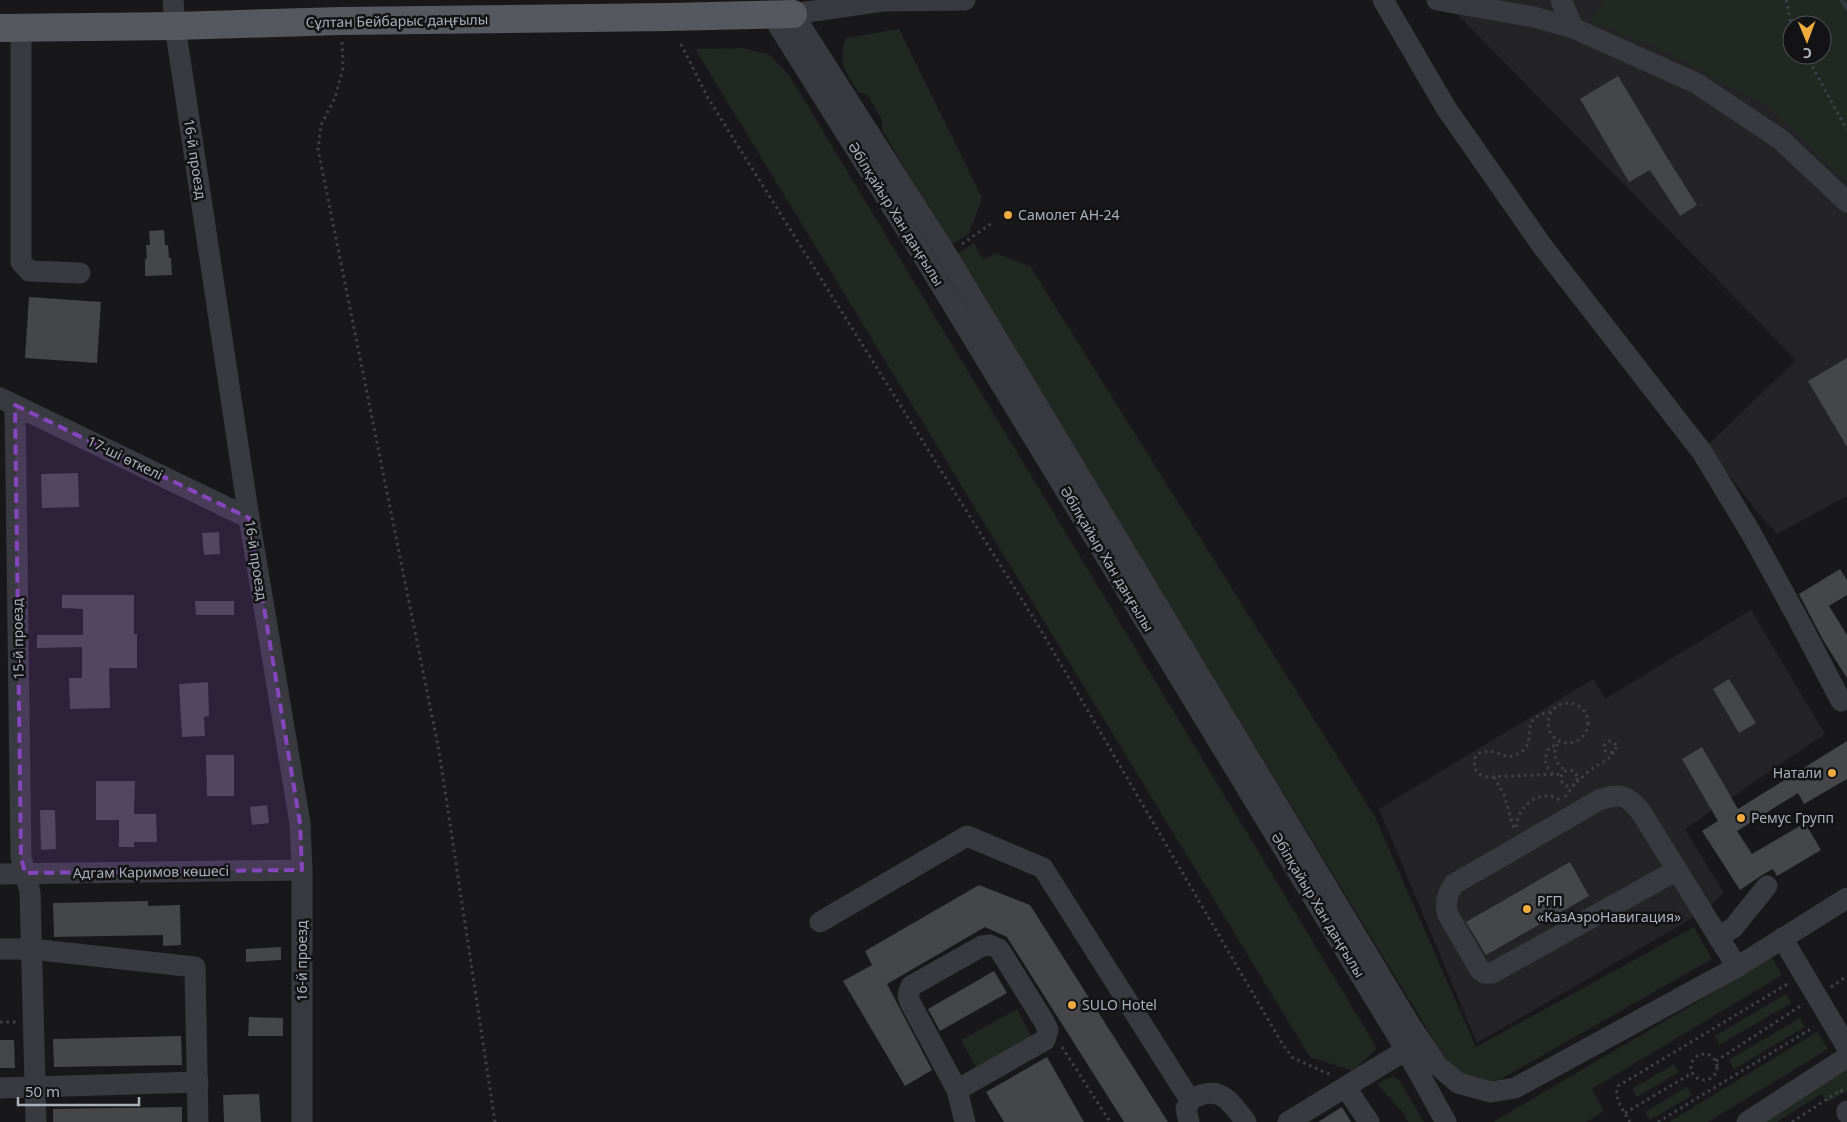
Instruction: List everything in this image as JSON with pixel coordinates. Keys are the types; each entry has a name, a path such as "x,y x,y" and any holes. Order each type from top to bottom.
{"main road":[{"name":"Сұлтан Бейбарыс даңғылы","path":"11,28 174,13 341,21 668,17 778,7"}],"street":[{"path":"778,7 850,2 965,0"},
{"path":"1382,0 1446,108 1543,247 1702,452 1783,592 1841,701"},
{"path":"1561,0 1573,28"},
{"path":"1446,1 1534,17 1573,28 1696,83 1780,139 1847,202"},
{"name":"Әбілқайыр Хан даңғылы","path":"778,7 947,255 1417,1035 1438,1066 1458,1083 1491,1092 1515,1088 1736,967"},
{"name":"Әбілқайыр Хан даңғылы","path":"778,7 936,278 1406,1050 1446,1122"},
{"name":"16-й проезд","path":"174,13 249,518 300,823 302,870 302,1122"},
{"path":"11,28 21,262 29,271 80,273"},
{"name":"17-ші өткелі","path":"8,401 249,518"},
{"name":"15-й проезд","path":"8,401 21,857 30,892 36,1122"},
{"path":"1677,870 1492,973 1485,974 1480,970 1448,915 1446,906 1448,893 1454,884 1599,800 1619,795 1630,799 1641,812 1677,870 1736,967 1847,898"},
{"path":"820,922 967,836 1044,868 1190,1100"},
{"name":"Адгам Каримов көшесі","path":"0,874 302,870"},
{"path":"1718,937 1733,928 1768,886"},
{"path":"1782,938 1847,1047"},
{"path":"957,1090 1045,1040 1048,1030 999,949 990,945 982,946 911,986 908,995 957,1090 965,1122"},
{"path":"0,950 31,949 195,967 198,1122"},
{"path":"1288,1122 1406,1050"},
{"path":"1747,1122 1847,1057"},
{"path":"0,1088 198,1082"},
{"path":"1349,1086 1369,1122"},
{"path":"1189,1122 1186,1109 1190,1100 1202,1093 1228,1098 1246,1122"}],"path":[{"path":"1786,0 1789,15"},
{"path":"341,21 343,68 335,98 321,125 318,150 439,751 495,1122"},
{"path":"681,44 708,98 1039,627 1282,1045 1293,1058 1349,1086"},
{"path":"1811,65 1847,130"},
{"path":"947,255 992,223"},
{"path":"1553,774 1548,769 1545,756 1549,748 1559,742 1568,742 1580,738 1585,733 1587,720 1585,713 1574,704 1561,704 1551,712 1536,717 1530,724 1526,747 1521,752 1511,757 1503,756 1492,750 1485,750 1476,755 1474,762 1475,770 1481,776 1561,774 1565,770 1571,769 1576,772 1576,782"},
{"path":"1551,712 1549,730 1559,742"},
{"path":"1561,774 1561,780 1564,784 1572,786 1591,769 1608,759 1614,752 1616,743 1610,740 1606,742 1604,745 1605,751 1609,753 1614,752"},
{"path":"1559,742 1555,749 1555,758 1558,765 1565,770"},
{"path":"1493,777 1504,794 1512,825 1516,832 1517,820 1529,801 1542,797 1557,798 1564,803"},
{"path":"1630,1122 1616,1097 1618,1086 1803,974"},
{"path":"1716,1061 1847,976"},
{"path":"1658,1122 1830,1018"},
{"path":"1048,1030 1059,1043 1110,1122"},
{"path":"1708,1054 1716,1061 1717,1072 1711,1079 1698,1079 1692,1073 1691,1065 1699,1055 1708,1054"},
{"path":"1625,1112 1692,1073"},
{"path":"1792,1122 1842,1090 1847,1100"}],"highlighted area":[{"path":"15,405 249,518 300,823 302,870 25,873 21,857"}],"shaded area":[{"path":"1454,0 1847,0 1847,496 1777,534 1758,513 1707,446 1796,360 1457,14"},
{"path":"1604,0 1847,0 1847,184 1767,106 1659,49 1590,21"},
{"path":"899,29 982,198 969,233 951,245 882,130 882,120 868,95 858,92 849,78 842,61 846,38"},
{"path":"742,48 770,55 789,75 1377,1048 1353,1071 1310,1057 695,49"},
{"path":"974,243 983,260 995,253 1030,266 1375,817 1476,1047 1694,927 1712,959 1501,1079 1489,1081 1471,1080 1457,1071 1438,1047 956,254"},
{"path":"1751,610 1825,734 1685,829 1724,893 1702,912 1686,922 1477,1043 1379,809 1593,679 1605,699"},
{"path":"1772,958 1782,975 1592,1089 1604,1111 1586,1122 1493,1122"},
{"path":"1786,994 1791,1003 1719,1045 1715,1036"},
{"path":"1017,1009 1033,1039 977,1069 961,1040"},
{"path":"1800,1018 1805,1027 1734,1069 1729,1060"},
{"path":"1817,1032 1828,1049 1708,1122 1669,1122"},
{"path":"1674,1064 1679,1072 1637,1097 1632,1089"},
{"path":"1847,1069 1847,1091 1828,1102 1821,1094 1777,1122 1764,1122"},
{"path":"1395,1077 1400,1081 1424,1122 1408,1122 1402,1111 1377,1084"},
{"path":"1687,1087 1692,1095 1650,1120 1645,1112"}],"building":[{"path":"1618,76 1697,205 1680,216 1650,170 1629,182 1580,99"},
{"path":"164,230 165,245 168,245 169,258 171,258 172,275 145,276 146,245 150,245 149,231"},
{"path":"29,297 101,302 97,363 25,358"},
{"path":"1847,358 1847,447 1808,381"},
{"path":"78,473 79,507 42,508 41,474"},
{"path":"219,532 220,554 204,555 202,533"},
{"path":"1840,569 1847,580 1847,595 1829,606 1847,635 1847,678 1823,640 1799,594"},
{"path":"62,595 134,595 134,634 137,634 137,668 109,668 110,708 70,709 69,678 82,678 82,647 37,648 37,635 83,635 83,609 62,608"},
{"path":"195,601 234,601 234,615 196,615"},
{"path":"1729,679 1756,723 1739,733 1713,689"},
{"path":"208,682 209,716 204,717 205,736 182,737 179,684"},
{"path":"1847,741 1847,779 1804,804 1798,793 1737,831 1752,854 1805,823 1821,850 1777,876 1773,869 1740,890 1702,831 1718,821 1682,759 1702,747 1738,809"},
{"path":"206,755 234,755 234,796 207,796"},
{"path":"96,781 135,781 134,814 156,814 157,842 134,842 134,847 119,847 119,820 96,820"},
{"path":"267,805 269,823 252,825 250,807"},
{"path":"40,810 55,810 56,849 41,850"},
{"name":"РГП «КазАэроНавигация»","path":"1570,862 1589,896 1486,955 1466,922"},
{"name":"SULO Hotel","path":"979,885 1030,905 1168,1122 1124,1122 1007,937 985,927 887,984 932,1070 905,1086 843,981 872,965 865,951"},
{"path":"148,901 148,906 180,905 181,945 163,946 163,935 54,937 53,903"},
{"path":"281,947 281,960 246,962 246,949"},
{"path":"994,971 1007,993 940,1031 928,1009"},
{"path":"249,1017 283,1018 283,1036 248,1036"},
{"path":"181,1036 182,1065 54,1067 53,1039"},
{"path":"0,1040 14,1040 15,1068 0,1068"},
{"path":"1047,1057 1084,1122 1004,1122 986,1092"},
{"path":"259,1094 261,1122 224,1122 223,1095"},
{"path":"182,1107 182,1122 53,1122 53,1109"},
{"path":"1342,1107 1351,1122 1318,1122"}],"waterway":[{"path":"1842,0 1847,8"}],"place":[{"name":"Самолет АН-24","path":"1008,215"},
{"name":"Натали","path":"1832,773"},
{"name":"Ремус Групп","path":"1741,818"},
{"name":"РГП «КазАэроНавигация»","path":"1527,909"},
{"name":"SULO Hotel","path":"1072,1005"}]}
